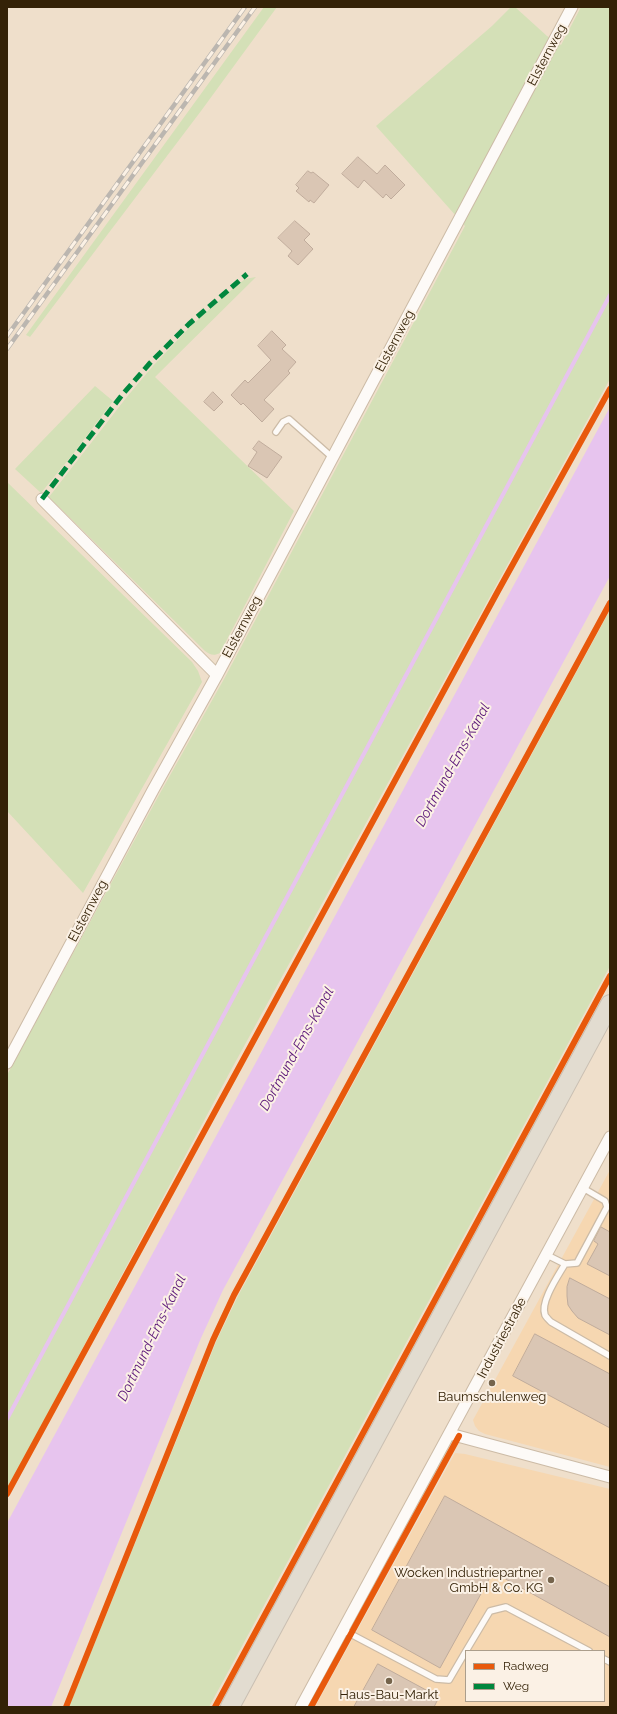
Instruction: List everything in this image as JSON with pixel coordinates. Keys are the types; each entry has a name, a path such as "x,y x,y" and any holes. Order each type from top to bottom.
{"main road":[{"path":"230,1707 610,1004"}],"street":[{"name":"Elsternweg","path":"7,1063 217,675 572,7"},
{"name":"Elsternweg","path":"42,499 217,675"},
{"name":"Industriestraße","path":"301,1707 610,1137"},
{"path":"450,1434 610,1476"}],"lane":[{"path":"276,432 283,422 289,420 332,458"},
{"path":"547,1255 565,1264 577,1263 607,1207 605,1201 583,1188"},
{"path":"565,1264 546,1300 544,1305 545,1314 551,1322 610,1356"},
{"path":"467,1650 490,1611 506,1607 587,1650"},
{"path":"343,1630 436,1679 449,1680 465,1653"}],"shaded area":[{"path":"610,1170 610,1467 485,1434 479,1431 473,1420"},
{"path":"455,1453 465,1454 610,1489 610,1707 315,1707"}],"green space":[{"path":"264,7 277,7 201,111 30,337 26,335"},
{"path":"511,7 515,7 547,36 561,45 581,7 610,7 610,379 231,1070 7,1490 7,1075 159,795 224,679 465,226 376,126 492,26"},
{"path":"256,277 155,377 294,511 220,653 212,655 205,651 49,497 152,367 191,326 225,295 245,279"},
{"path":"95,386 113,401 41,493 15,469"},
{"path":"7,482 192,662 198,671 202,682 83,893 7,811"},
{"path":"610,610 610,966 209,1707 69,1707 216,1342 238,1296"}],"water":[{"name":"Dortmund-Ems-Kanal","path":"610,407 610,576 223,1290 201,1338 51,1707 7,1707 7,1523"}],"building":[{"path":"358,157 377,174 385,165 405,185 391,199 386,194 383,198 364,180 358,188 342,174"},
{"path":"308,171 311,173 313,172 329,185 314,203 310,200 309,202 296,191 299,188 296,185"},
{"path":"295,221 310,234 304,240 313,249 298,265 288,256 292,251 278,238"},
{"path":"272,331 286,345 282,349 296,362 288,371 290,373 264,400 274,409 262,422 243,403 241,405 231,395 245,380 248,383 271,360 258,346"},
{"path":"213,392 223,402 214,411 204,402"},
{"path":"259,441 282,457 267,478 248,466 257,452 253,449"},
{"path":"601,1227 610,1232 610,1276 587,1264 598,1244 594,1241"},
{"path":"570,1278 610,1299 610,1335 578,1318 572,1311 568,1305 567,1296 567,1287"},
{"path":"535,1334 610,1374 610,1428 513,1376"},
{"name":"Wocken Industriepartner GmbH & Co. KG","path":"445,1496 610,1587 610,1637 493,1572 440,1668 372,1630"},
{"name":"Haus-Bau-Markt","path":"378,1664 439,1697 434,1707 354,1707"}],"waterway":[{"path":"7,1419 610,295"}],"railway":[{"path":"7,336 245,7"},
{"path":"7,349 255,7"}],"marked path":[{"path":"42,499 122,395 150,363 189,324 247,274"}],"cycle path":[{"path":"7,1494 498,591 610,389"},
{"path":"66,1707 213,1340 234,1295 610,603"},
{"path":"215,1707 610,976"},
{"path":"311,1707 459,1436"}],"place":[{"name":"Baumschulenweg","path":"492,1383"},
{"name":"Wocken Industriepartner GmbH & Co. KG","path":"551,1580"},
{"name":"Haus-Bau-Markt","path":"389,1681"}]}
